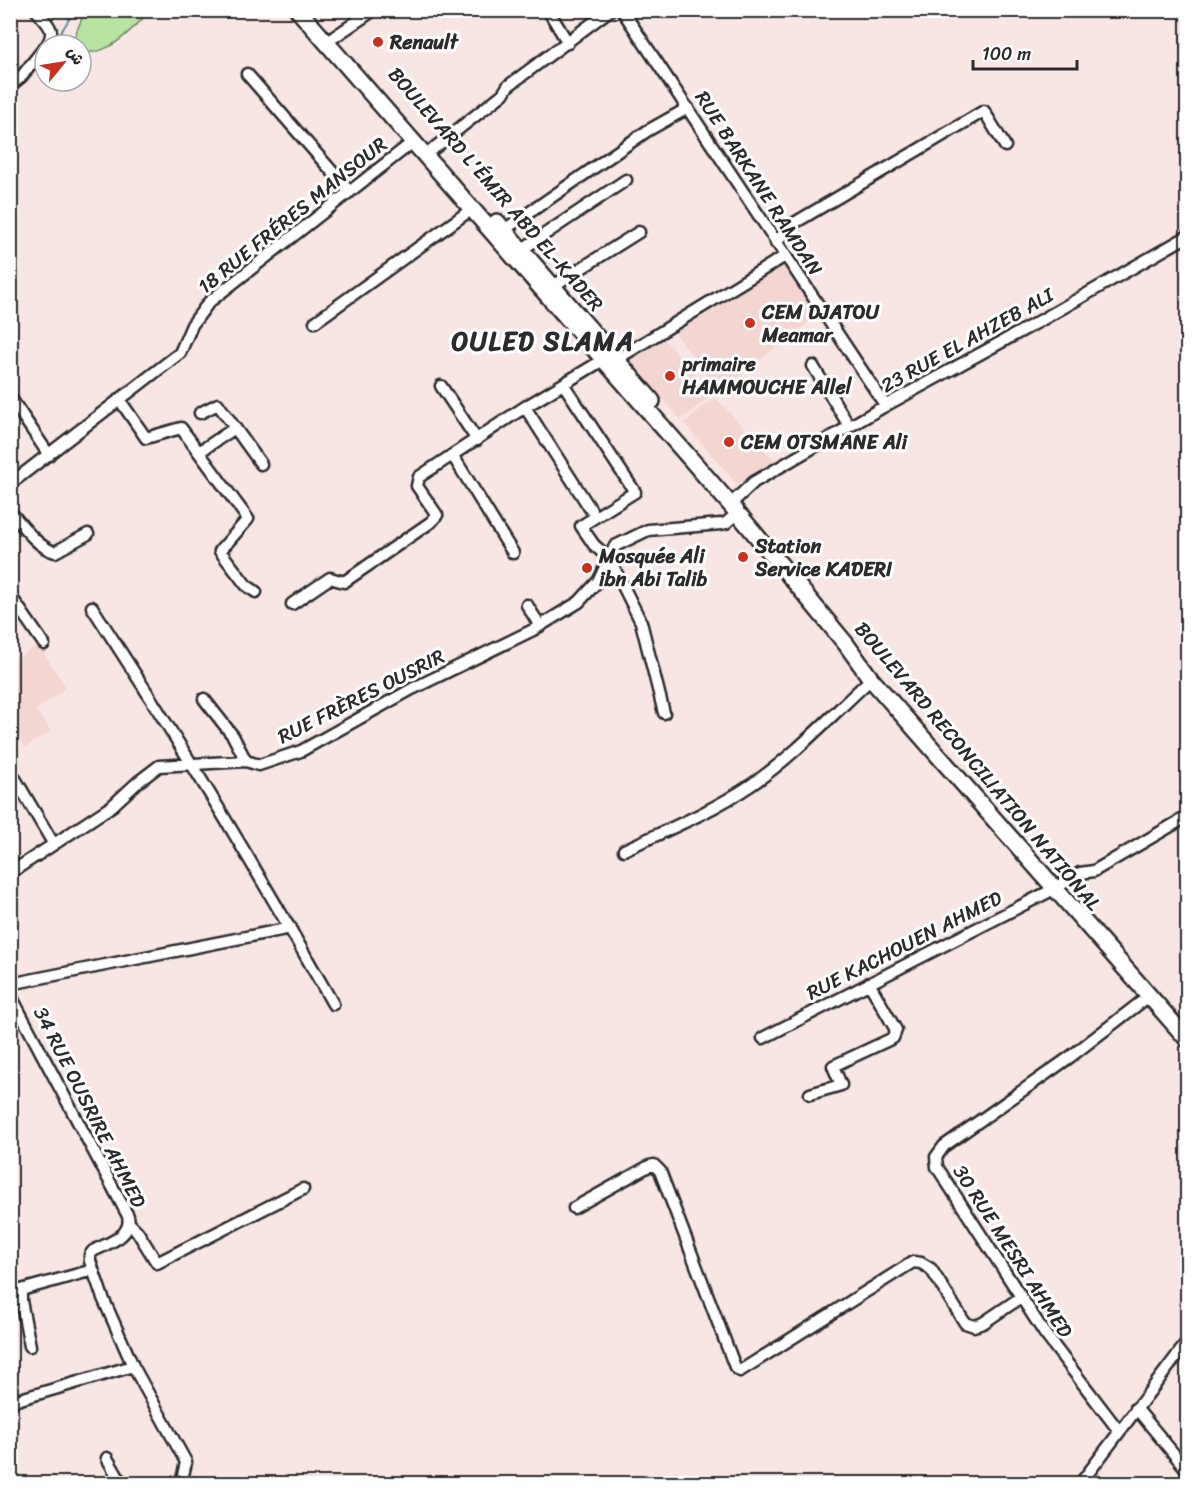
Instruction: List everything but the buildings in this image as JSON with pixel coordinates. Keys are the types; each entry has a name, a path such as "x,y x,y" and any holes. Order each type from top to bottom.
{"highway":[{"path":"298,10 472,209 610,359 739,510 854,637 917,720 1057,887 1188,1031"},
{"name":"BOULEVARD L'ÉMIR ABD EL-KADER","path":"311,10 553,286 610,359"},
{"name":"BOULEVARD RECONCILIATION NATIONAL","path":"739,510 846,644 871,679 1057,887 1188,1040"}],"street":[{"path":"36,10 52,33"},
{"path":"334,37 374,10"},
{"path":"548,10 568,43"},
{"path":"433,149 503,94 508,86 610,10"},
{"name":"RUE BARKANE RAMDAN","path":"622,10 885,405"},
{"path":"10,86 33,62"},
{"path":"247,74 350,192"},
{"path":"504,230 647,131 688,108"},
{"path":"776,243 791,225 984,111 1005,146"},
{"name":"18 RUE FRÉRES MANSOUR","path":"10,484 180,353 192,325 209,302 413,142"},
{"path":"521,250 626,180"},
{"path":"315,322 472,209"},
{"path":"553,286 639,232"},
{"name":"23 RUE EL AHZEB ALI","path":"739,510 754,482 885,405 1038,322 1188,236"},
{"path":"292,604 330,578 344,582 431,522 437,515 417,486 419,477 525,407 785,256"},
{"path":"813,366 849,426"},
{"path":"564,385 635,492 581,526 594,544 609,558 641,622 664,712"},
{"path":"441,386 477,440"},
{"path":"10,397 49,455"},
{"path":"119,399 146,438 182,428 248,519 220,551 246,585 256,592"},
{"path":"200,413 218,404 261,464"},
{"path":"525,407 591,510"},
{"path":"199,452 236,428"},
{"path":"453,456 513,553"},
{"name":"RUE FRÈRES OUSRIR","path":"10,873 112,806 159,766 246,761 259,765 301,751 412,689 540,626 579,602 599,580 615,546 648,530 720,524 726,522 739,510"},
{"path":"10,511 25,530 49,550 55,552 88,534"},
{"path":"10,595 44,644"},
{"path":"527,605 540,626"},
{"path":"93,607 192,763 291,928 333,1004"},
{"path":"624,850 714,809 753,783 790,753 871,679"},
{"path":"204,699 233,736 246,761"},
{"path":"10,770 53,843"},
{"name":"RUE KACHOUEN AHMED","path":"764,1038 1080,873 1094,871 1188,816"},
{"path":"10,984 291,928"},
{"path":"810,1094 841,1085 833,1066 893,1038 896,1029 869,983"},
{"name":"34 RUE OUSRIRE AHMED","path":"10,994 128,1216 130,1224 125,1233 90,1255 93,1270"},
{"name":"30 RUE MESRI AHMED","path":"1119,1431 1020,1298 937,1167 936,1157 944,1146 1070,1057 1149,996"},
{"path":"574,1208 648,1166 654,1165 660,1171 735,1367 740,1371 913,1262 921,1263 931,1269 965,1323 974,1326 983,1323 1020,1298"},
{"path":"130,1224 157,1263 303,1188"},
{"path":"30,1346 21,1290 93,1270 133,1366 186,1462 181,1484"},
{"path":"1080,1484 1188,1341"},
{"path":"10,1402 133,1366"},
{"path":"1136,1408 1188,1471"},
{"path":"108,1458 122,1484"}],"shaded area":[{"name":"CEM DJATOU Meamar","path":"787,262 820,314 719,392 674,331 707,314"},
{"name":"primaire HAMMOUCHE Allel","path":"662,337 713,394 681,420 626,358"},
{"name":"CEM OTSMANE Ali","path":"715,397 776,462 737,484 684,423"},
{"path":"38,645 66,687 36,711 51,731 25,748 11,723 11,662"}],"green space":[{"path":"85,10 151,11 120,40 102,50 93,52 93,33 76,33"}],"waterway":[{"path":"60,33 75,10"},
{"path":"10,95 19,86"}],"place":[{"name":"Renault","path":"378,42"},
{"name":"CEM DJATOU Meamar","path":"750,323"},
{"name":"primaire HAMMOUCHE Allel","path":"670,376"},
{"name":"CEM OTSMANE Ali","path":"729,442"},
{"name":"Station Service KADERI","path":"743,557"},
{"name":"Mosquée Ali ibn Abi Talib","path":"587,568"}],"district":[{"name":"OULED SLAMA","path":"543,341"}]}
